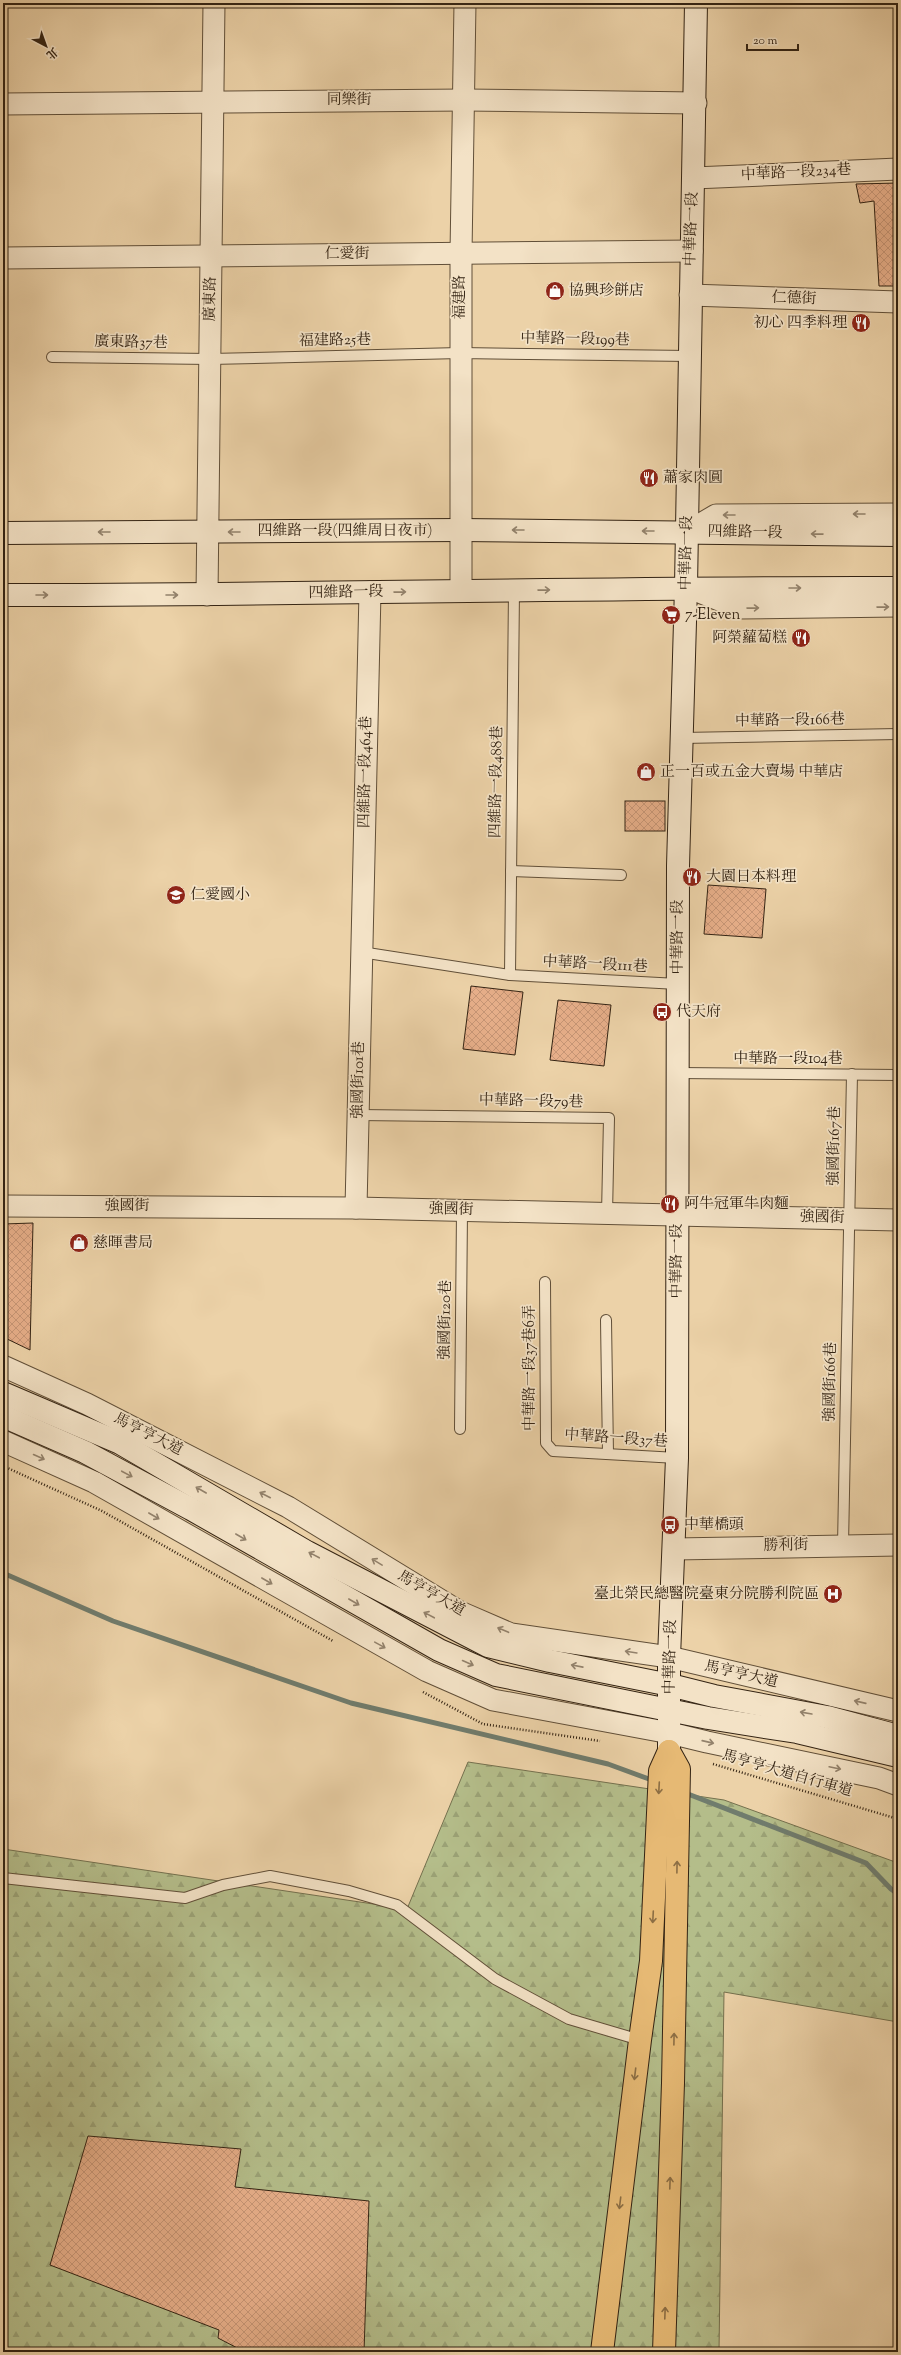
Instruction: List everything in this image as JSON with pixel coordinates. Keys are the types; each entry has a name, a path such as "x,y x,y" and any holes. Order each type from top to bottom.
{"main road":[{"path":"602,2352 651,1961 660,1771 670,1742"},
{"path":"664,2352 673,2083 679,1770 670,1742"}],"street":[{"name":"廣東路","path":"207,595 214,3"},
{"name":"福建路","path":"460,591 460,253 465,100 465,3"},
{"name":"中華路一段","path":"670,1742 670,1657 677,1458 678,984 682,738 688,588 687,532 689,356 696,103 696,3"},
{"name":"同樂街","path":"3,104 213,100 465,100 696,103"},
{"name":"中華路一段234巷","path":"694,178 898,169"},
{"name":"仁愛街","path":"3,258 692,252"},
{"name":"仁德街","path":"690,295 898,302"},
{"name":"四維路一段","path":"687,532 716,515 898,514"},
{"name":"四維路一段(四維周日夜市)","path":"3,533 460,530 687,532"},
{"name":"四維路一段","path":"687,532 898,535"},
{"name":"四維路一段","path":"3,595 207,595 688,588 898,588"},
{"name":"四維路一段","path":"688,588 739,608 898,606"},
{"name":"四維路一段464巷","path":"362,952 370,592"},
{"name":"強國街101巷","path":"356,1208 362,952"},
{"name":"強國街","path":"3,1206 356,1208 898,1220"},
{"name":"馬亨亨大道","path":"3,1366 124,1434 307,1552 456,1620 511,1634 670,1657 898,1711"},
{"name":"馬亨亨大道","path":"3,1394 124,1434 288,1507 456,1620 488,1646 550,1661 670,1685 714,1696 827,1717 898,1736"},
{"path":"3,1416 103,1462 191,1509 439,1650 496,1675 670,1710 796,1732 898,1756"},
{"path":"3,1441 94,1482 426,1671 493,1700 670,1742 879,1778 898,1785"},
{"path":"94,1482 103,1462"},
{"name":"勝利街","path":"674,1549 898,1545"},
{"path":"426,1671 439,1650"}],"lane":[{"name":"中華路一段199巷","path":"460,353 689,356"},
{"name":"福建路25巷","path":"210,358 460,353"},
{"name":"廣東路37巷","path":"52,357 210,358"},
{"name":"四維路一段488巷","path":"510,975 514,590"},
{"name":"中華路一段166巷","path":"682,738 898,734"},
{"path":"511,871 621,875"},
{"name":"中華路一段111巷","path":"362,952 510,975 678,984"},
{"name":"中華路一段104巷","path":"677,1073 898,1075"},
{"name":"強國街167巷","path":"849,1219 852,1074"},
{"name":"中華路一段79巷","path":"358,1115 608,1118 607,1214"},
{"name":"強國街120巷","path":"460,1429 462,1211"},
{"name":"強國街166巷","path":"844,1545 849,1219"},
{"name":"中華路一段37巷6弄","path":"545,1282 546,1443 553,1451"},
{"path":"606,1320 608,1454"},
{"name":"中華路一段37巷","path":"553,1451 677,1458"},
{"path":"3,1878 185,1898 223,1885 270,1876 350,1891 397,1905 495,1979 569,2019 640,2040"}],"path":[{"name":"馬亨亨大道自行車道","path":"706,1762 898,1819"}],"green space":[{"path":"468,1762 724,1800 898,1863 898,2022 724,1992 719,2352 3,2352 3,1849 407,1909"}],"building":[{"path":"898,183 898,286 879,286 874,201 860,203 856,184"},
{"path":"625,801 665,801 665,831 625,831"},
{"path":"708,885 766,889 762,938 704,934"},
{"path":"471,986 523,992 515,1055 463,1049"},
{"path":"558,1000 611,1005 604,1066 550,1060"},
{"path":"33,1223 30,1350 3,1337 3,1224"},
{"path":"88,2136 241,2149 235,2187 369,2201 364,2352 245,2352 218,2338 219,2330 50,2265"}],"waterway":[{"path":"3,1573 113,1621 351,1703 608,1764 649,1779"},
{"path":"688,1794 866,1863 891,1889 898,1894"}],"place":[{"name":"協興珍餅店","path":"555,291"},
{"name":"初心 四季料理","path":"861,323"},
{"name":"蕭家肉圓","path":"649,478"},
{"name":"7-Eleven","path":"671,615"},
{"name":"阿榮蘿蔔糕","path":"801,638"},
{"name":"正一百或五金大賣場 中華店","path":"646,772"},
{"name":"大園日本料理","path":"692,877"},
{"name":"仁愛國小","path":"176,895"},
{"name":"代天府","path":"662,1012"},
{"name":"阿牛冠軍牛肉麵","path":"670,1204"},
{"name":"慈暉書局","path":"79,1243"},
{"name":"中華橋頭","path":"670,1525"},
{"name":"臺北榮民總醫院臺東分院勝利院區","path":"833,1594"}]}
